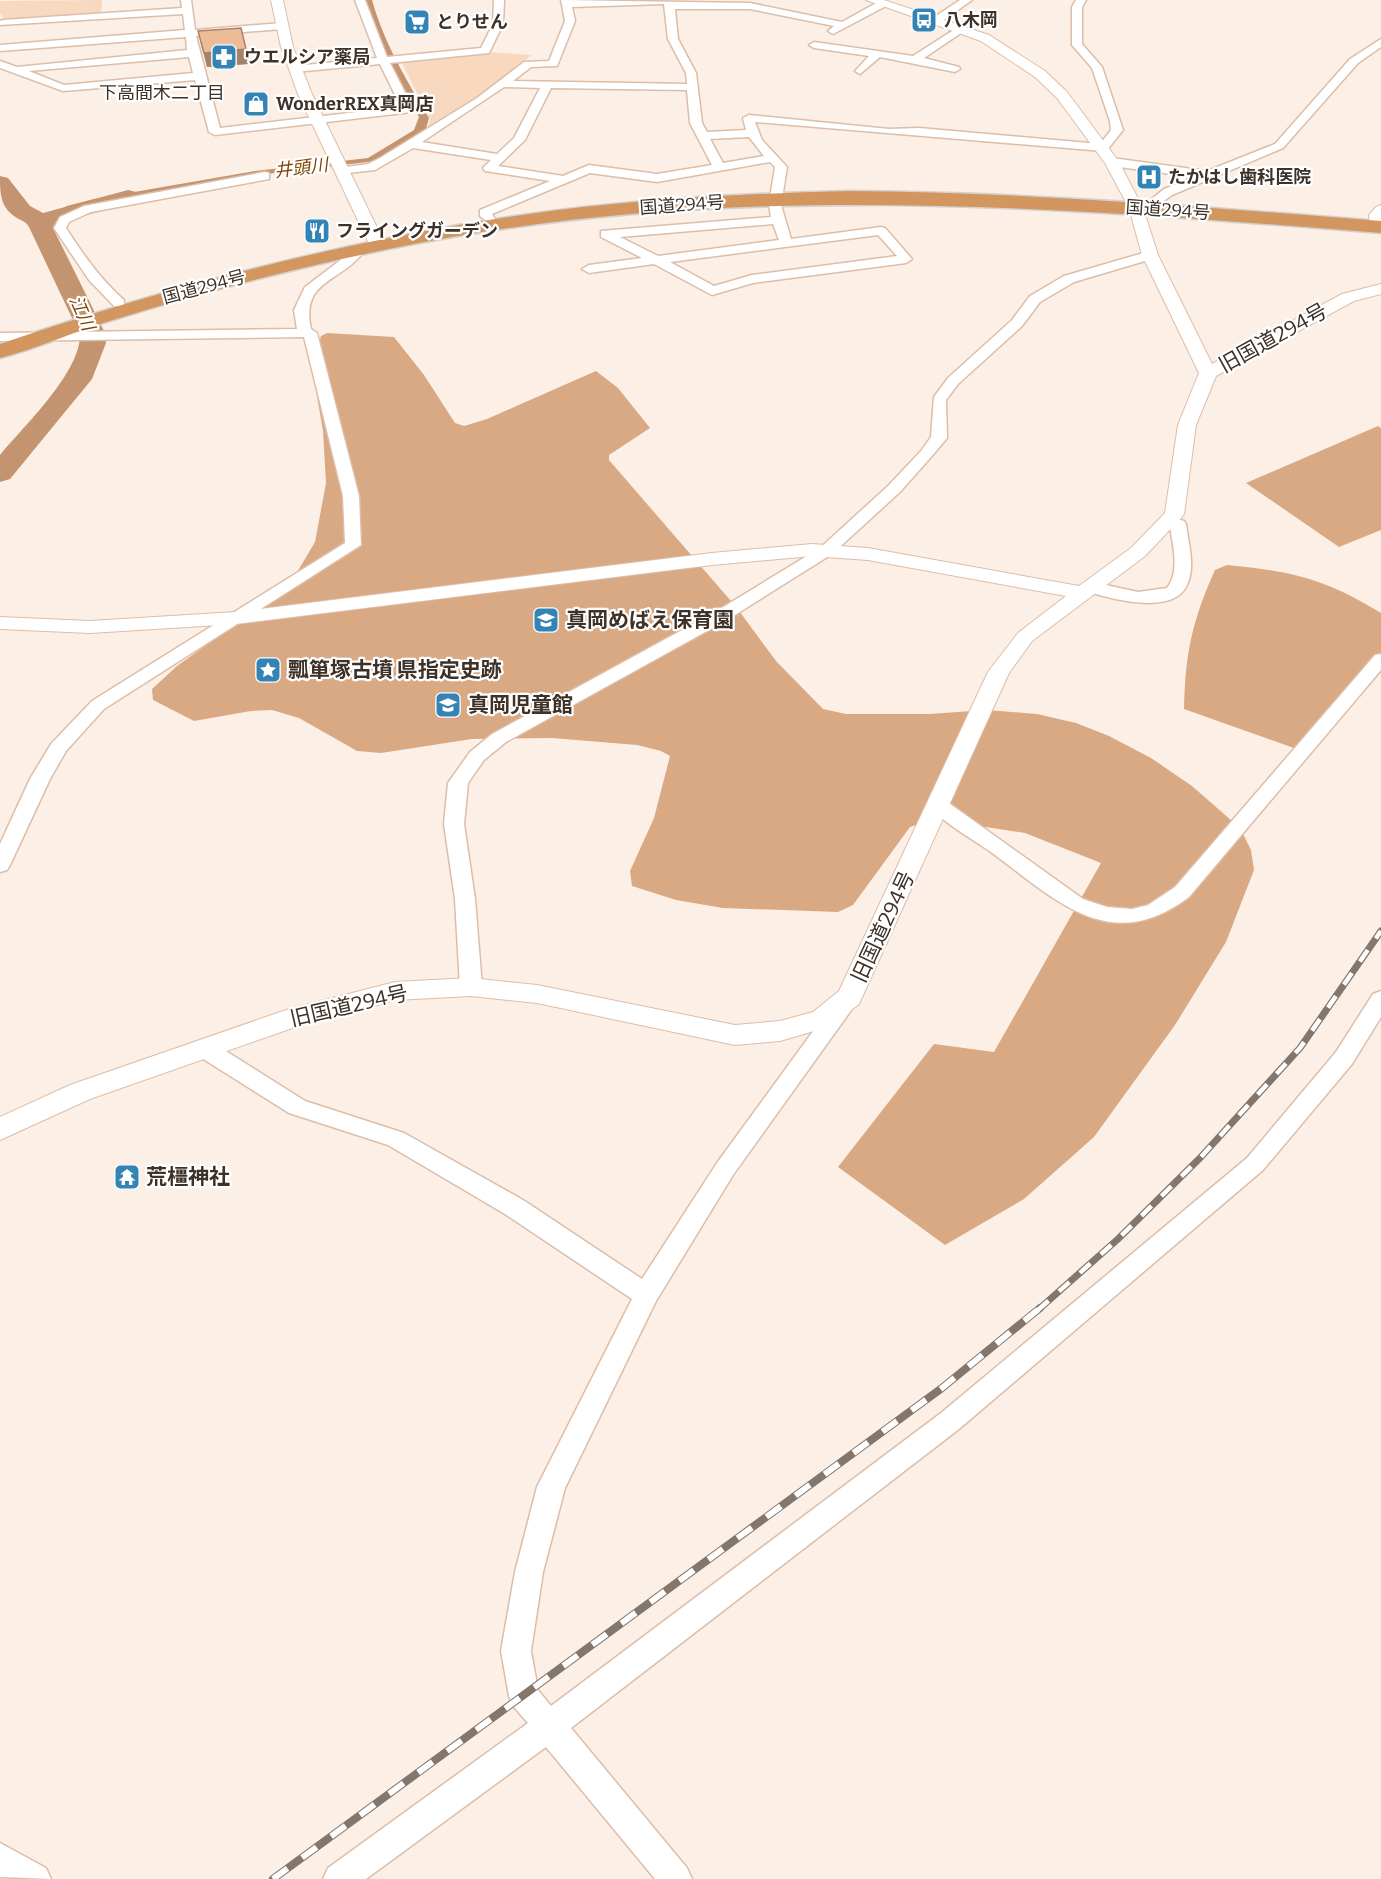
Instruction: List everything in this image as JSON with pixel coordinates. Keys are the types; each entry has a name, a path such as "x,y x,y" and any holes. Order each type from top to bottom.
{"highway":[{"name":"国道294号","path":"370,245 591,213 776,196"},
{"name":"国道294号","path":"3,342 38,337 73,327 114,307 370,245 489,219 642,202 776,196 965,198 1140,204 1379,221"},
{"name":"国道294号","path":"3,342 73,327"}],"street":[{"path":"277,0 282,26 296,69 317,121 339,166 370,245 354,259 319,279 306,294 301,310 305,333"},
{"path":"9,32 186,5 193,53 215,132 408,111 383,60 360,0"},
{"path":"296,69 485,51 498,24 499,0"},
{"path":"937,20 968,0"},
{"path":"1082,0 1077,7 1077,45 1097,67 1116,121 1117,130 1102,148"},
{"path":"339,166 371,167 502,84 528,64 553,64 570,21 566,2 750,3 844,25"},
{"path":"670,2 673,39 691,73 696,123 719,167"},
{"path":"805,55 824,35 844,25 877,2 960,28 994,44 1040,74 1062,95 1140,204 1150,255 1208,373"},
{"path":"9,32 190,34 282,26"},
{"path":"915,59 960,28"},
{"path":"0,48 9,32"},
{"path":"1140,204 1279,146 1354,61 1381,42"},
{"path":"814,45 915,59 955,69"},
{"path":"15,70 193,53"},
{"path":"860,71 878,53"},
{"path":"0,64 63,88 200,76"},
{"path":"502,84 693,87"},
{"path":"547,85 519,140 489,168 561,179"},
{"path":"786,242 778,220 776,196 781,167 762,150 752,133 749,118 889,132 919,131 1102,148"},
{"path":"702,136 752,133"},
{"path":"410,144 500,158"},
{"path":"489,219 484,213 589,169 657,178 773,158"},
{"path":"1112,162 1209,176"},
{"path":"114,307 60,228 64,220 88,209 265,176"},
{"path":"589,269 654,259 880,231 906,258 752,279 712,291 654,259 605,234 778,220"},
{"path":"471,987 465,898 454,824 459,783 477,756 499,738 721,616 826,551 926,454 939,438 939,400 953,381 1017,323 1035,298 1069,279 1150,255"},
{"name":"旧国道294号","path":"0,1129 80,1092 295,1017 394,991 471,987 537,994 735,1035 780,1031 822,1019 850,997 999,672 1025,637 1138,552 1174,514 1187,426 1208,373 1348,297 1381,289"},
{"path":"0,865 40,779 58,748 79,723 114,695 353,545 351,496 310,333 115,335 73,327"},
{"path":"0,623 90,627 236,618 776,552 826,551 868,554 1088,590 1147,598 1163,597 1173,592 1179,585 1182,562 1178,524 1168,521"},
{"path":"939,805 1076,904 1098,913 1119,917 1161,909 1182,892 1381,659"},
{"path":"676,1879 548,1728 524,1696 516,1651 529,1572 551,1486 646,1295 725,1169 850,997"},
{"path":"339,1879 548,1728 950,1421 1255,1164 1344,1058 1381,999"},
{"path":"205,1049 297,1107 396,1139 514,1207 646,1295"},
{"path":"0,1859 35,1879"}],"shaded area":[{"path":"102,0 101,15 13,21 5,20 0,13 0,1"},
{"path":"488,52 531,55 483,100 428,130 430,119 401,61"},
{"path":"327,333 394,337 424,375 455,423 464,426 487,419 596,371 618,388 650,428 609,455 609,460 737,608 776,661 823,709 846,714 929,714 987,710 1037,714 1076,723 1109,736 1151,758 1192,786 1240,828 1251,850 1254,870 1226,942 1175,1025 1094,1137 1024,1199 945,1245 838,1167 934,1044 994,1052 1101,863 1025,833 934,819 910,827 853,905 838,912 723,908 676,900 632,886 630,871 654,818 670,756 661,751 637,745 552,738 472,739 381,753 357,751 299,718 272,710 251,711 194,721 153,700 152,689 177,666 272,598 296,574 315,542 326,483 323,431 312,367 321,336"},
{"path":"1378,426 1381,428 1381,530 1339,547 1246,483"},
{"path":"1227,565 1270,570 1307,578 1343,592 1381,613 1381,672 1308,753 1184,709 1188,654 1195,622 1215,570"}],"water":[{"path":"366,0 372,0 389,46 429,118 426,129 376,161 258,175 83,207 60,217 51,229 44,218 67,206 94,199 255,171 368,158 414,130 419,117 381,45"}],"building":[{"path":"241,28 246,49 204,53 198,31"}],"waterway":[{"name":"江川","path":"0,183 22,211 34,216 41,227"},
{"name":"井頭川","path":"41,227 52,217 128,197"},
{"name":"江川","path":"0,473 79,379 93,343 93,335 41,227"}],"railway":[{"path":"1038,1310 1118,1239 1200,1158 1300,1048 1381,931"},
{"path":"273,1879 942,1388 1040,1308"}],"place":[{"name":"八木岡","path":"924,20"},
{"name":"とりせん","path":"417,22"},
{"name":"ウエルシア薬局","path":"224,57"},
{"name":"WonderREX真岡店","path":"256,104"},
{"name":"たかはし歯科医院","path":"1149,177"},
{"name":"フライングガーデン","path":"317,231"},
{"name":"真岡めばえ保育園","path":"546,620"},
{"name":"瓢箪塚古墳 県指定史跡","path":"268,670"},
{"name":"真岡児童館","path":"448,705"},
{"name":"荒橿神社","path":"127,1177"}],"district":[{"name":"下高間木二丁目","path":"162,93"}]}
